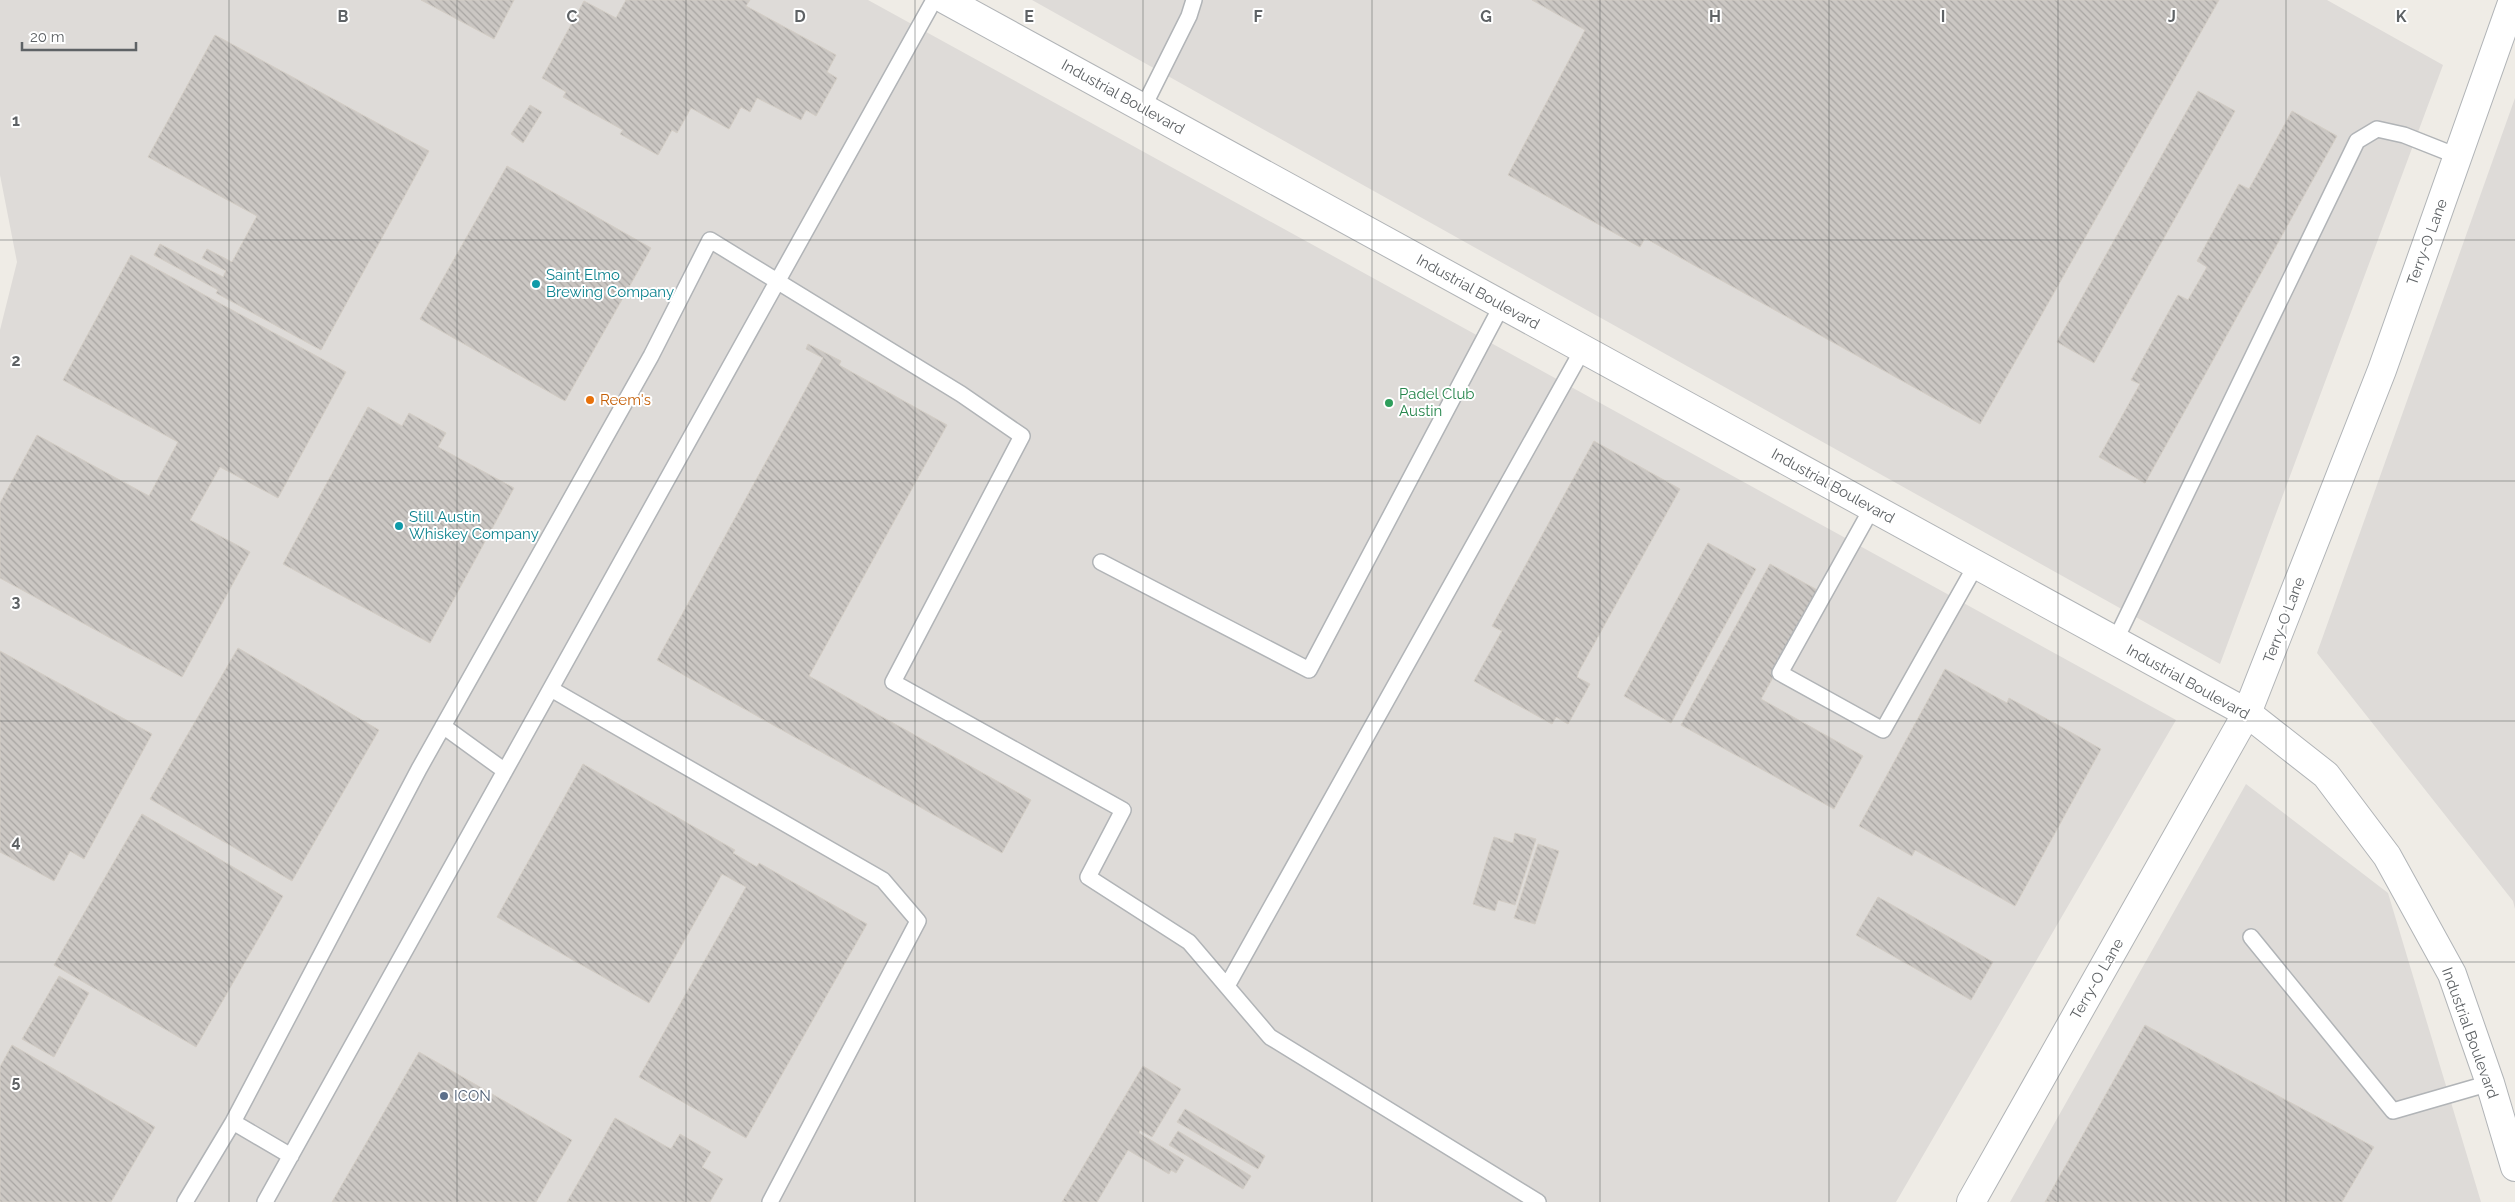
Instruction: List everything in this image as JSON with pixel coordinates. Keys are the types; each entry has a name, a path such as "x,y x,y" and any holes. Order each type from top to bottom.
{"street":[{"name":"Industrial Boulevard","path":"946,0 2247,713 2326,775 2387,856 2452,974 2490,1083 2515,1167"},
{"name":"Terry-O Lane","path":"1970,1202 2247,713 2382,370 2513,0"}],"lane":[{"path":"265,1202 934,0"},
{"path":"1143,108 1190,16 1194,0"},
{"path":"2115,641 2357,141 2377,129 2404,135 2457,156"},
{"path":"185,1202 233,1122 443,726 651,356 710,240 961,394 1022,436 893,682 1123,810 1088,877 1189,942 1270,1038 1538,1202"},
{"path":"1101,562 1309,670 1502,305"},
{"path":"1227,986 1583,349"},
{"path":"1872,508 1780,673 1883,730 1976,564"},
{"path":"551,689 883,880 918,921 770,1202"},
{"path":"443,726 505,771"},
{"path":"2251,937 2393,1111 2490,1083"},
{"path":"233,1122 291,1156"}],"shaded area":[{"path":"0,0 868,0 2176,720 1896,1202 0,1202 0,330 17,262 0,175"},
{"path":"1032,0 2327,0 2443,65 2220,664"},
{"path":"2515,98 2515,909 2513,901 2317,653"},
{"path":"2246,784 2388,893 2481,1202 2010,1202"}],"building":[{"path":"421,0 514,0 494,39"},
{"path":"626,0 750,0 746,6 836,55 827,72 837,78 816,116 806,110 801,120 757,98 750,112 741,107 729,129 691,108 677,133 672,130 658,155 620,134 623,130 563,97 566,92 542,78 584,1 616,18"},
{"path":"1532,0 2219,0 1980,424 1645,238 1640,247 1508,175 1585,30"},
{"path":"215,35 429,151 321,350 216,293 218,290 154,255 160,244 223,277 226,271 202,258 207,249 232,262 257,216 148,157"},
{"path":"2198,91 2235,111 2094,363 2057,342"},
{"path":"530,105 542,112 523,143 511,134"},
{"path":"2292,111 2337,136 2145,483 2099,457 2140,384 2131,380 2178,295 2188,300 2207,267 2197,261 2239,184 2249,189"},
{"name":"Saint Elmo Brewing Company","path":"507,166 651,248 565,401 420,319"},
{"path":"131,255 346,372 278,498 220,467 190,520 250,552 182,677 0,578 0,503 37,435 149,496 178,442 63,380"},
{"path":"808,344 841,361 839,365 947,425 809,676 1031,800 1002,853 657,660 823,358 806,349"},
{"name":"Still Austin Whiskey Company","path":"368,407 402,426 409,413 446,433 438,447 514,488 430,643 283,564"},
{"path":"1594,441 1680,489 1579,671 1577,677 1590,684 1568,724 1556,717 1552,724 1474,681 1502,631 1492,626"},
{"path":"1708,543 1756,569 1671,723 1624,696"},
{"path":"1770,564 1821,592 1761,699 1863,756 1834,809 1681,725"},
{"path":"238,648 379,730 292,881 150,799"},
{"path":"0,651 152,734 84,859 70,851 54,881 0,852"},
{"path":"1945,669 2007,703 2009,698 2101,749 2015,906 1915,850 1912,856 1859,826"},
{"path":"583,764 735,850 733,853 757,867 759,863 867,924 746,1138 639,1077 746,887 722,874 649,1003 497,917"},
{"path":"142,814 283,896 196,1047 54,965"},
{"path":"1515,833 1536,839 1515,905 1498,900 1495,911 1473,904 1494,837 1513,843"},
{"path":"1538,844 1559,851 1535,924 1514,918"},
{"path":"1878,897 1993,962 1971,1000 1856,935"},
{"path":"59,976 89,993 54,1057 22,1039"},
{"path":"2145,1025 2374,1147 2342,1202 2045,1202"},
{"path":"12,1045 155,1127 111,1202 0,1202 0,1067"},
{"name":"ICON","path":"419,1052 572,1140 536,1202 332,1202"},
{"path":"1143,1066 1181,1089 1152,1137 1140,1130 1139,1133 1184,1160 1176,1173 1171,1170 1169,1174 1128,1150 1097,1202 1062,1202"},
{"path":"1185,1109 1265,1156 1258,1169 1177,1122"},
{"path":"615,1118 671,1149 680,1134 711,1152 702,1167 723,1179 710,1202 567,1202"},
{"path":"1178,1131 1251,1176 1243,1189 1169,1145"}],"place":[{"name":"Saint Elmo Brewing Company","path":"536,284"},
{"name":"Reem's","path":"590,400"},
{"name":"Padel Club Austin","path":"1389,403"},
{"name":"Still Austin Whiskey Company","path":"399,526"},
{"name":"ICON","path":"444,1096"}]}
